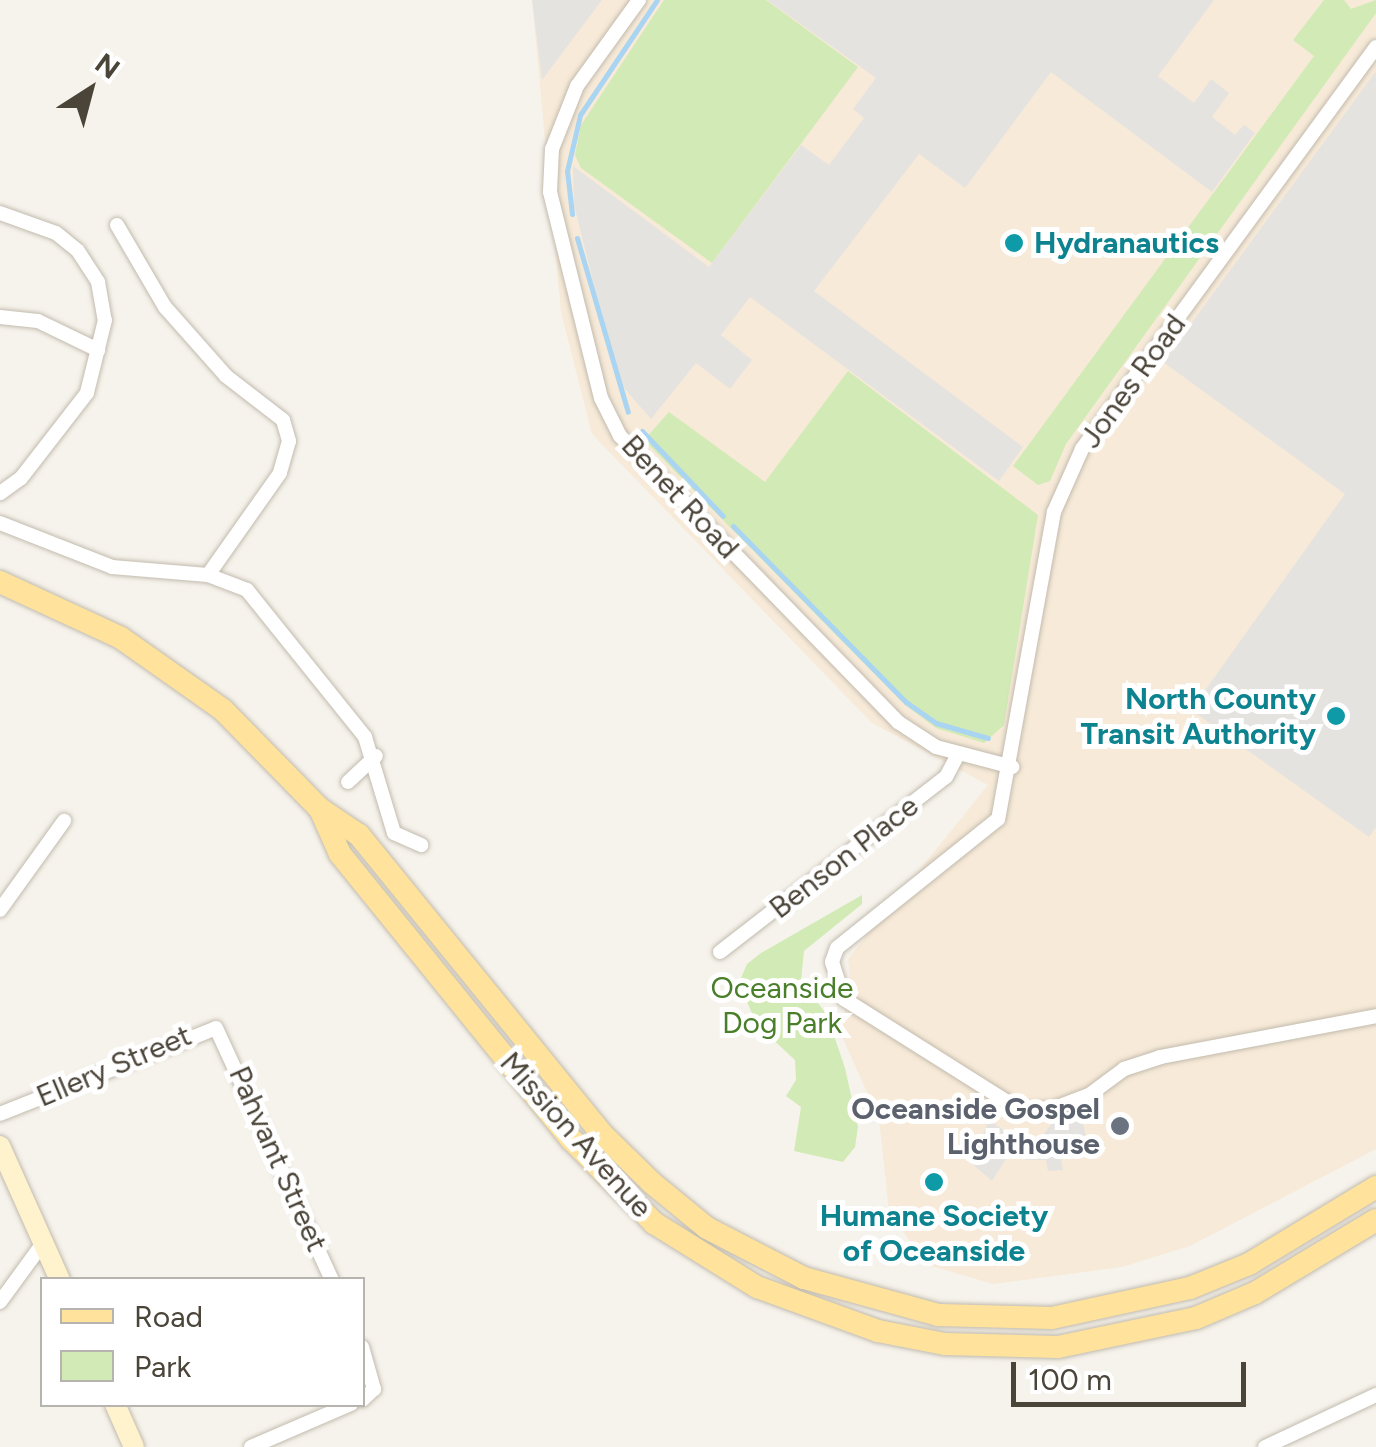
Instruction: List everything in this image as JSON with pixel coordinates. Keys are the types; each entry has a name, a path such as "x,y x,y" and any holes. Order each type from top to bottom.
{"main road":[{"name":"Mission Avenue","path":"0,582 90,621 189,684 250,734 320,809 359,835 600,1132 652,1184 706,1228 821,1284 938,1315 1052,1318 1127,1305 1249,1264 1376,1187"},
{"name":"Mission Avenue","path":"320,809 340,854 603,1174 712,1264 793,1301 878,1331 945,1344 1058,1348 1196,1318 1255,1294 1376,1220"},
{"path":"0,1146 59,1277"},
{"path":"116,1407 134,1447"}],"street":[{"name":"Benet Road","path":"638,0 578,86 552,149 550,192 601,398 620,436 898,722 958,754 1012,768"},
{"name":"Jones Road","path":"1376,47 1082,449 1054,512 1012,768 998,818 837,948 832,962 844,999 1020,1110 1076,1100 1124,1069 1160,1057 1376,1016"},
{"path":"0,214 56,233 78,252 98,282 105,320 87,392 22,478 0,493"},
{"path":"118,224 178,322 226,376 283,420 289,441 280,473 208,575"},
{"path":"0,317 38,320 98,350"},
{"path":"0,524 112,567 208,575 247,590 376,756 394,832 421,845"},
{"name":"Benson Place","path":"720,952 946,777 958,754"},
{"path":"348,782 376,756"},
{"path":"0,910 64,821"},
{"name":"Ellery Street","path":"0,1114 209,1026 223,1038"},
{"name":"Pahvant Street","path":"223,1038 331,1277"},
{"path":"0,1302 44,1242"},
{"path":"365,1352 374,1372 374,1389 365,1397"},
{"path":"1265,1447 1376,1394"},
{"path":"252,1447 346,1407"}],"shaded area":[{"path":"532,0 1376,0 1376,1149 1190,1246 1122,1267 993,1284 925,1264 889,1211 879,1119 840,1032 851,986 848,959 988,785 872,723 592,434 561,312"},
{"path":"532,0 602,0 542,80"},
{"path":"767,0 1214,0 1158,76 1194,103 1211,79 1229,93 1212,117 1235,135 1244,125 1255,133 1212,192 1051,72 965,188 919,154 814,291 1023,447 999,481 750,297 721,335 752,360 730,389 696,363 651,419 618,381 574,205 573,166 709,267 801,145 829,165 864,118 853,109 876,78"},
{"path":"1376,71 1376,827 1369,837 1191,710 1345,494 1163,362"},
{"path":"1081,1113 1090,1156 1061,1158 1063,1170 1048,1171 1046,1160 1025,1160 1054,1120"},
{"path":"989,1120 1018,1140 992,1181 970,1162"}],"green space":[{"path":"664,0 766,0 858,67 712,263 581,168 575,155 581,125"},
{"path":"1324,0 1344,0 1351,9 1376,0 1376,13 1066,444 1050,481 1038,485 1013,466 1314,56 1293,40"},
{"path":"848,371 1038,515 1004,725 984,743 936,728 905,705 644,440 669,412 765,482"},
{"name":"Oceanside Dog Park","path":"862,895 862,904 804,951 801,980 827,1015 845,1068 858,1127 855,1147 843,1162 794,1151 801,1107 786,1096 796,1080 795,1060 757,1025 739,983 747,964 761,953"}],"waterway":[{"path":"572,214 567,171 580,115 657,0"},
{"path":"577,238 628,412"},
{"path":"642,431 723,516"},
{"path":"733,526 906,702 936,723 988,738"}],"place":[{"name":"Hydranautics","path":"1014,243"},
{"name":"North County Transit Authority","path":"1336,716"},
{"name":"Oceanside Gospel Lighthouse","path":"1120,1126"},
{"name":"Humane Society of Oceanside","path":"934,1182"}]}
